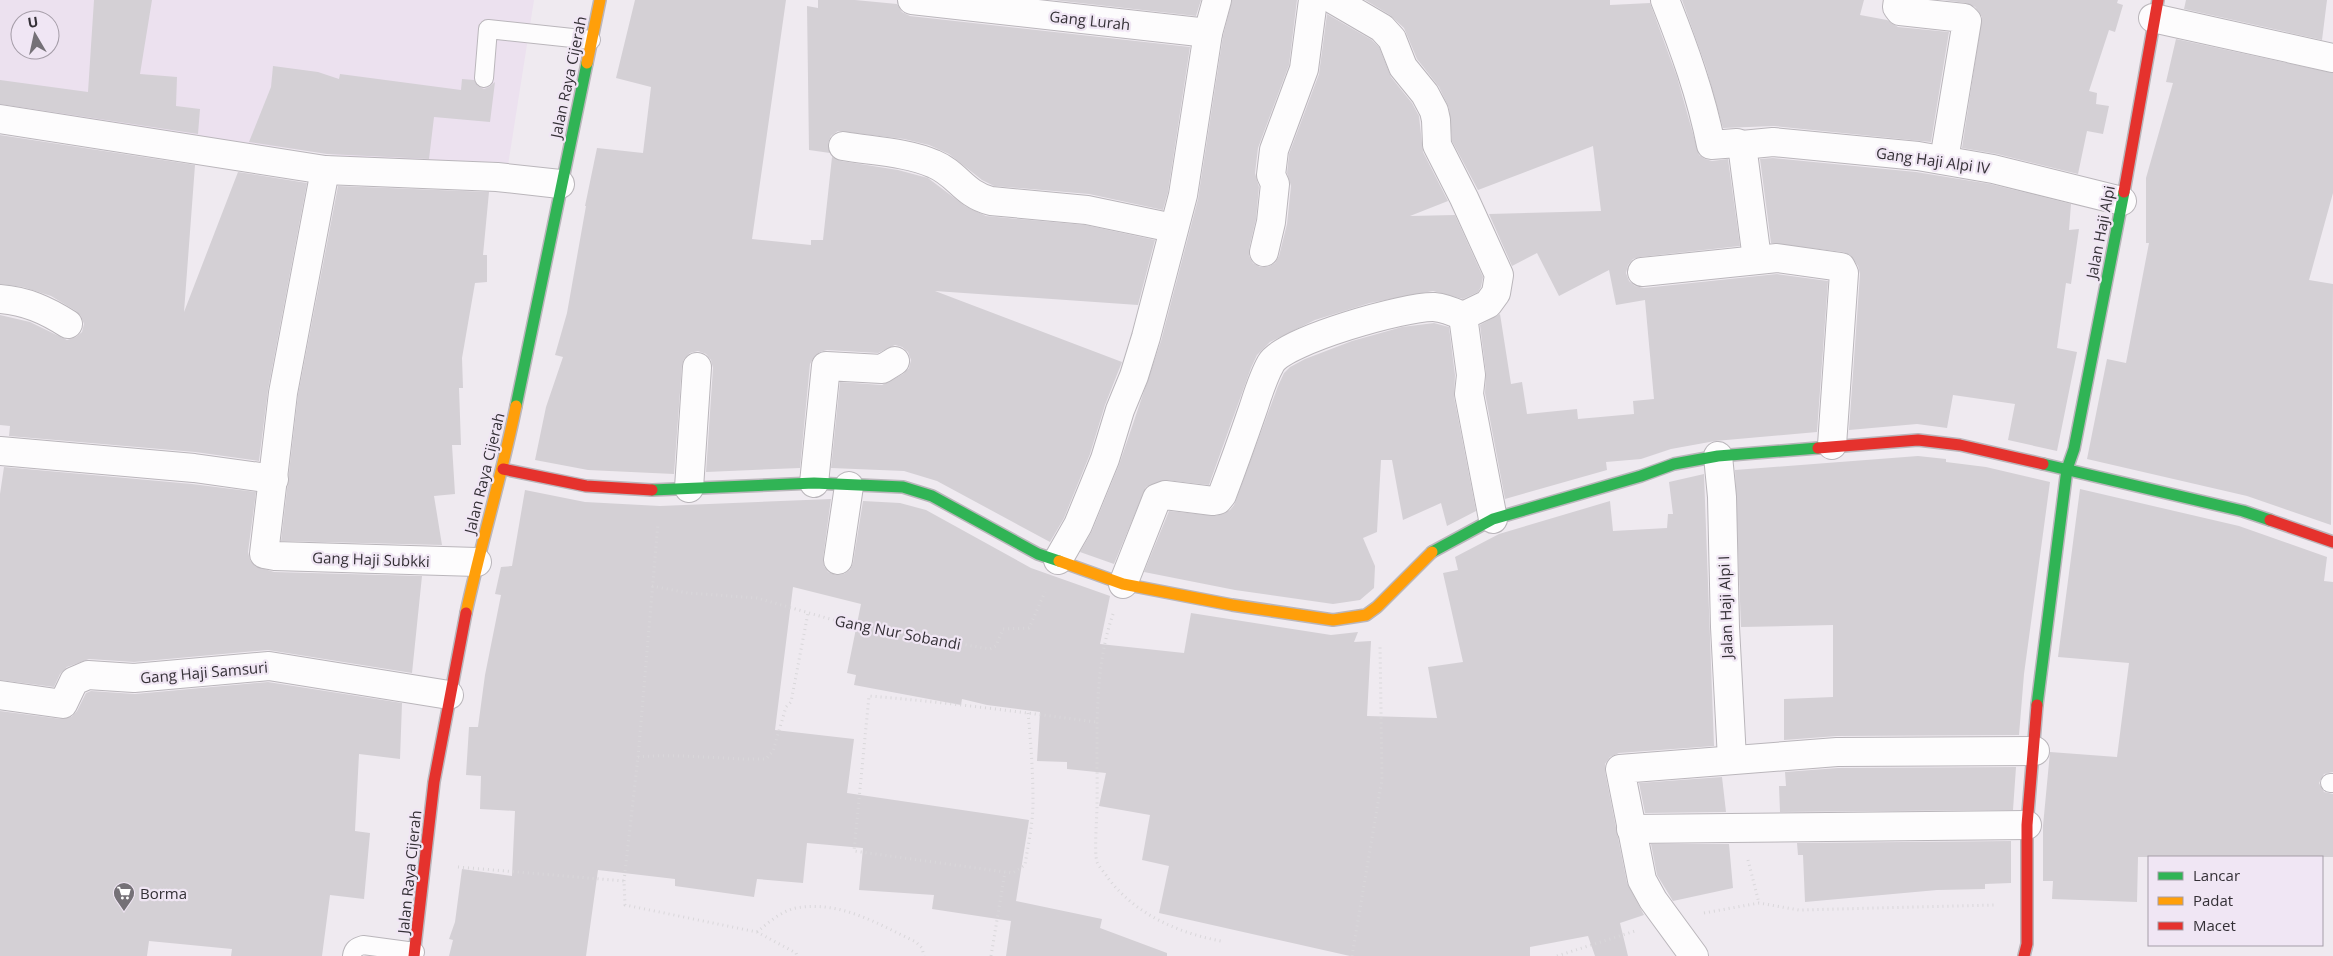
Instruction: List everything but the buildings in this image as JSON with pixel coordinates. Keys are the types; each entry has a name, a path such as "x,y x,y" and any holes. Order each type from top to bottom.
{"street":[{"name":"Jalan Raya Cijerah","path":"414,954 434,782 449,694 477,562 503,469 560,184 600,0"},
{"name":"Gang Lurah","path":"912,0 1208,33"},
{"path":"1058,560 1078,525 1106,459 1120,410 1134,376 1146,337 1183,195 1208,33 1217,0"},
{"path":"1264,252 1271,222 1275,184 1271,175 1274,150 1304,69 1313,0"},
{"path":"1334,0 1382,28 1392,39 1403,67 1425,94 1434,111 1437,145 1500,275 1496,293 1488,304 1463,316"},
{"name":"Gang Haji Alpi IV","path":"1665,0 1686,54 1711,145 1737,143 1742,145 1772,142 1944,160 1993,169 2122,201"},
{"path":"1898,0 1897,7 1900,11 1964,18 1967,22 1944,160"},
{"path":"2156,9 2333,58"},
{"name":"Jalan Haji Alpi","path":"2024,956 2027,944 2028,825 2040,676 2067,470 2074,450 2122,201 2156,9"},
{"path":"0,119 324,170 498,176 560,184"},
{"path":"1742,145 1757,259"},
{"path":"843,146 922,159 952,174 963,188 977,197 990,201 1087,210 1173,228"},
{"path":"0,451 194,468 274,479 283,394 324,170"},
{"path":"1642,272 1777,258 1841,267 1843,269 1832,446"},
{"path":"0,299 17,300 46,310 68,324"},
{"path":"1123,584 1158,498 1165,495 1213,501 1218,500 1222,495 1272,361 1299,344 1364,321 1401,311 1434,307 1448,309 1463,316"},
{"path":"1463,316 1471,376 1469,394 1494,519"},
{"path":"814,483 826,366 882,369 895,361"},
{"path":"689,488 697,367"},
{"path":"503,469 586,486 661,490 814,483 903,487 919,491 974,518 1038,554 1123,584 1333,620 1366,615 1377,607 1430,553 1494,519 1642,476 1674,464 1718,456 1832,446 1918,440 1960,446 2243,511 2333,542"},
{"name":"Jalan Haji Alpi I","path":"1718,456 1722,497 1724,626 1732,759"},
{"name":"Gang Haji Subkki","path":"274,479 264,554 275,556 477,562"},
{"path":"838,560 848,486"},
{"name":"Gang Haji Samsuri","path":"0,695 62,704 74,681 88,675 134,678 269,666 449,694"},
{"path":"1694,956 1653,900 1642,880 1620,769 1837,752 2035,751"},
{"path":"1631,829 2028,825"}],"lane":[{"path":"484,78 488,29 591,40"},
{"path":"352,956 352,951 356,947 363,945 414,954"}],"path":[{"path":"661,490 638,757 624,881 625,905 757,932 796,953 797,956"},
{"name":"Gang Nur Sobandi","path":"652,586 688,593 757,598 858,627 994,649 1003,629 1029,628 1035,618 1058,560"},
{"path":"1123,584 1106,632 1101,664 1096,722 1097,862 1119,892 1147,914 1193,936 1221,941"},
{"path":"1352,956 1382,779 1382,669 1377,607"},
{"path":"638,757 666,754 732,760 766,759 772,751 786,707 790,702 808,613"},
{"path":"1028,713 1034,773 1031,791 1033,802 1026,865 1013,873 854,851 869,696 955,703 1096,722"},
{"path":"425,864 624,881"},
{"path":"990,956 1004,872"},
{"path":"1557,956 1668,921 1759,903 1799,910 1926,908 2027,903"},
{"path":"757,932 775,918 795,908 830,907 856,913 916,942 922,948 924,956"}],"shaded area":[{"path":"0,0 534,0 506,178 0,109"}],"traffic: fast":[{"path":"516,406 587,63"},
{"path":"2037,705 2067,469 2074,449 2124,192"},
{"path":"1432,552 1493,519 1641,476 1674,464 1718,456 1818,448"},
{"path":"2043,464 2243,511 2270,520"},
{"path":"652,490 814,483 903,487 932,496 1038,554 1059,561"}],"traffic: slow":[{"path":"587,63 600,0"},
{"path":"466,613 516,406"},
{"path":"1059,561 1123,584 1232,605 1333,620 1366,615 1377,607 1432,552"}],"traffic: jam":[{"path":"2124,192 2158,0"},
{"path":"1818,448 1918,440 1960,445 2043,464"},
{"path":"503,469 586,486 652,490"},
{"path":"2270,520 2333,542"},
{"path":"414,956 434,782 466,613"},
{"path":"2024,956 2027,944 2027,825 2037,705"}],"place":[{"name":"Borma","path":"124,912"}]}
